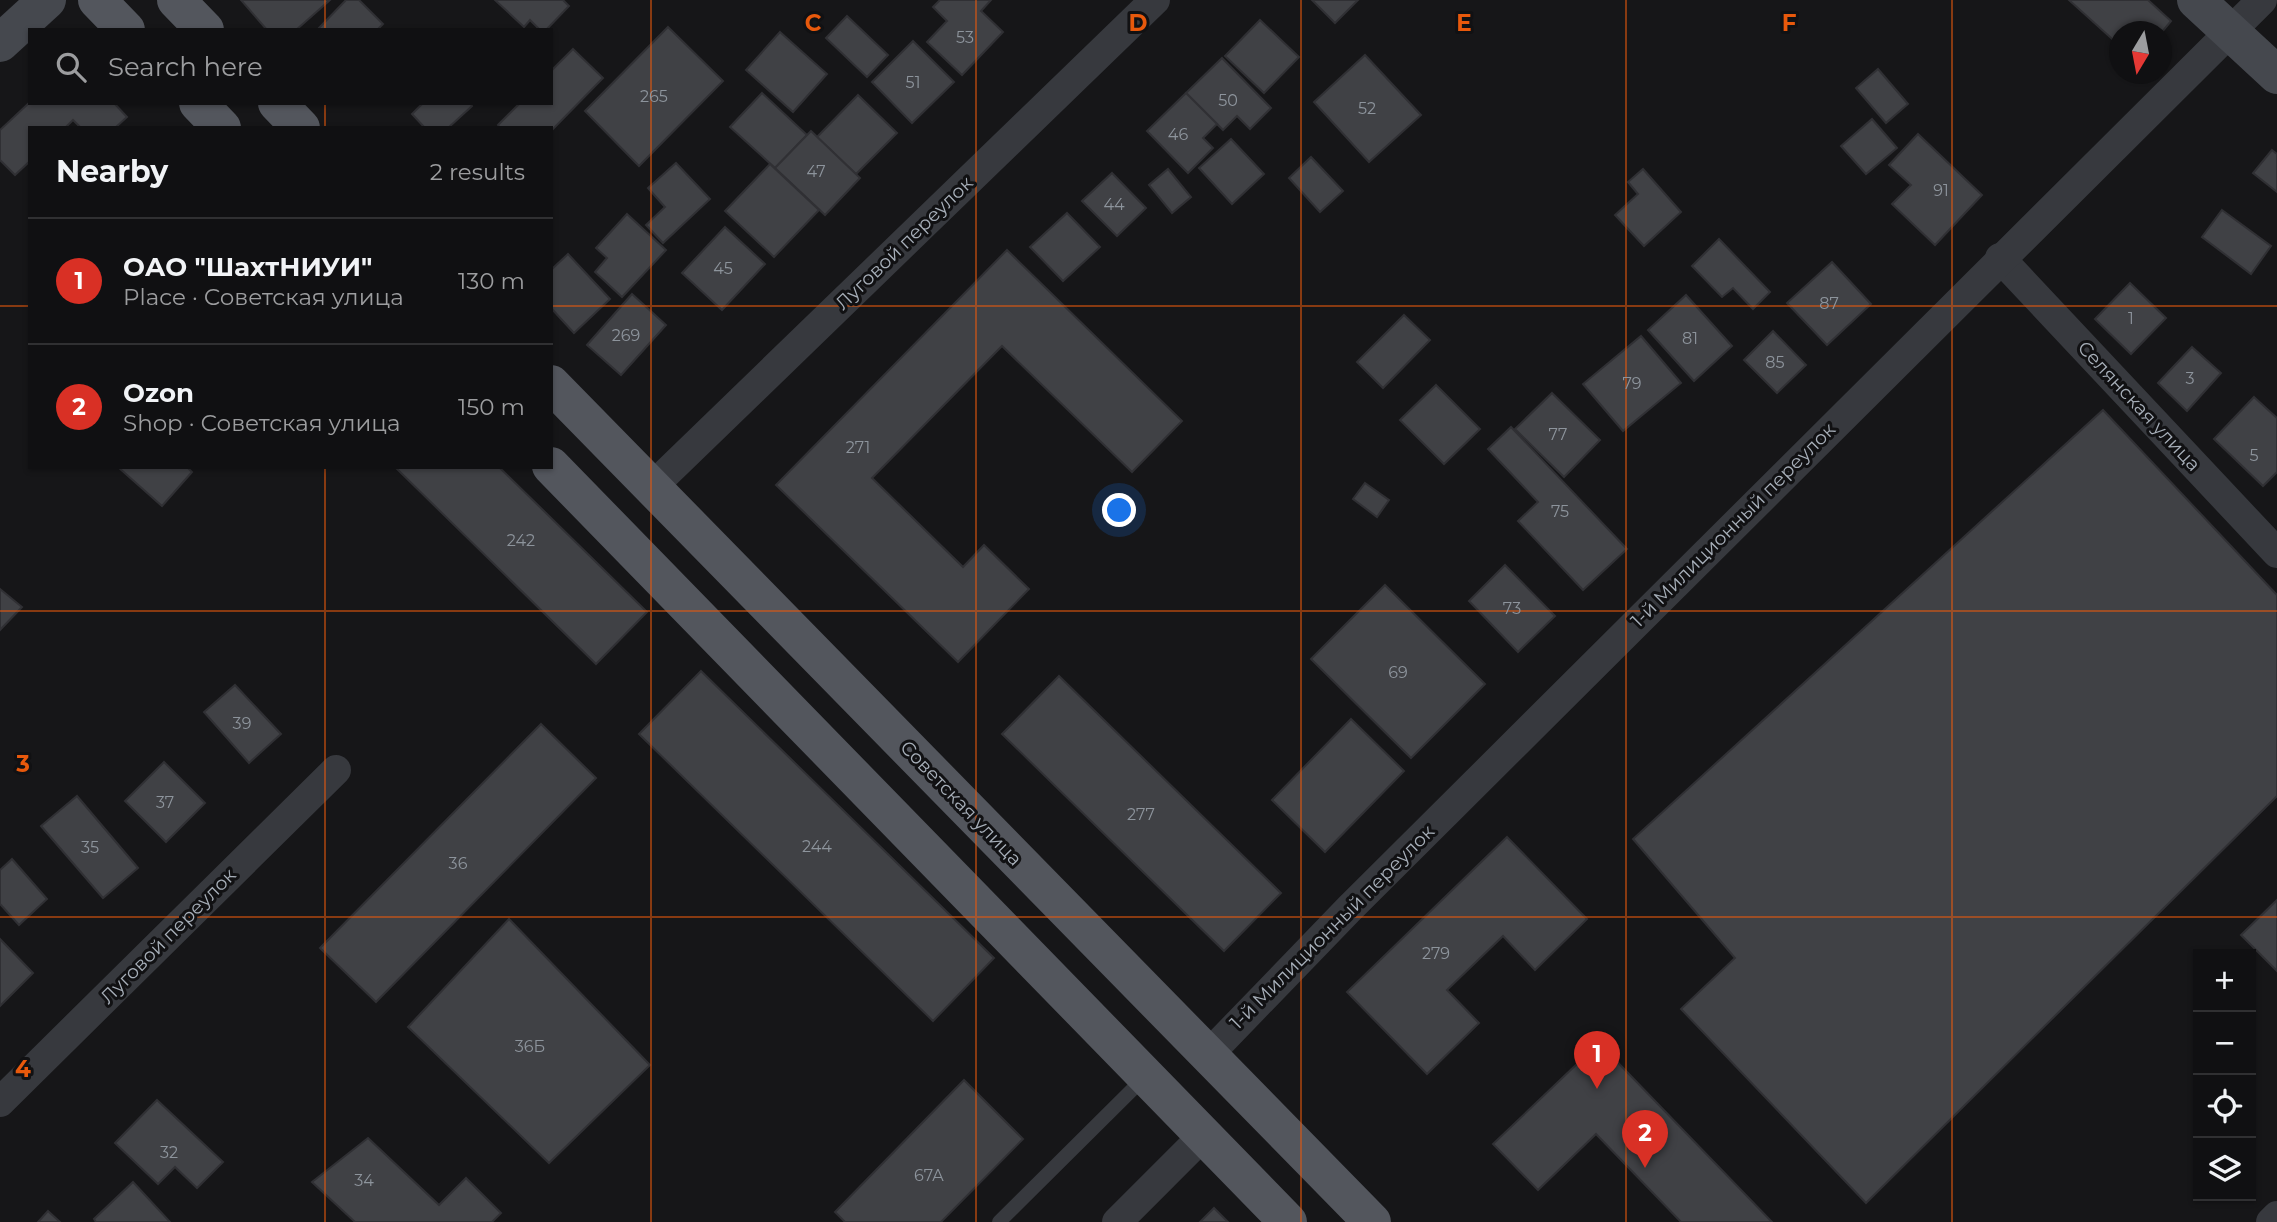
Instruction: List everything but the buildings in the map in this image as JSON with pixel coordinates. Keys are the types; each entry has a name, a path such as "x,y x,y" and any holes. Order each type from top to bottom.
{"main road":[{"path":"97,0 125,28"},
{"path":"176,0 203,28"},
{"path":"200,105 220,126"},
{"path":"279,105 299,126"},
{"name":"Советская улица","path":"553,386 1371,1222"},
{"path":"553,468 1288,1222"}],"street":[{"path":"0,43 47,0"},
{"name":"Луговой переулок","path":"652,487 1155,0"},
{"path":"2196,0 2277,75"},
{"name":"1-й Милиционный переулок","path":"1208,1055 1349,909 2262,0"},
{"name":"Селянская улица","path":"2000,258 2277,553"},
{"name":"Луговой переулок","path":"0,1102 336,770"},
{"path":"1116,1222 1204,1135"},
{"path":"2271,1222 2277,1216"}],"lane":[{"path":"999,1222 1146,1076"}],"place":[{"name":"ОАО \"ШахтНИУИ\"","path":"1597,1089"},
{"name":"Ozon","path":"1645,1168"}]}
